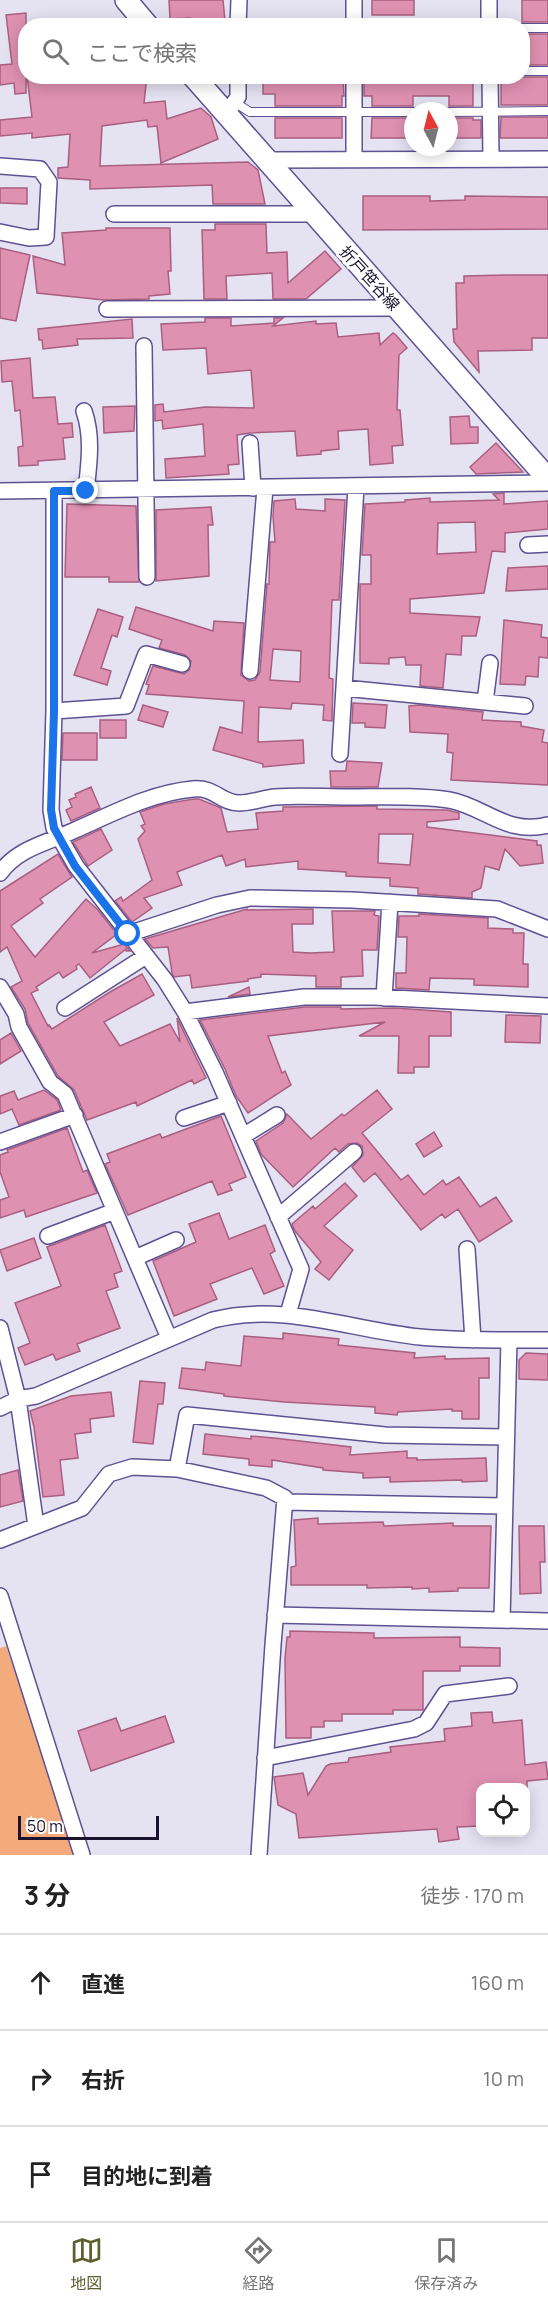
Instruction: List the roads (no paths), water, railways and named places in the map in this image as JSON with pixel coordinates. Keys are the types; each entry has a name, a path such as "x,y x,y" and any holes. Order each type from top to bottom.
{"main road":[{"path":"126,0 141,18"},
{"name":"折戸笹谷線","path":"202,84 230,108 268,160 313,214 548,481"}],"street":[{"path":"238,0 238,18"},
{"path":"354,0 354,18"},
{"path":"489,0 489,18"},
{"path":"230,108 238,97 238,84"},
{"path":"354,84 354,160"},
{"path":"490,84 490,159"},
{"path":"268,160 548,159"},
{"path":"0,166 40,169 49,183 46,237 29,238 0,232"},
{"path":"114,214 313,214"},
{"path":"107,309 396,308"},
{"path":"144,346 147,577"},
{"path":"84,411 88,422 91,448 86,491"},
{"path":"250,443 259,488 250,671"},
{"path":"0,491 356,487 548,481"},
{"path":"340,753 356,487"},
{"path":"54,491 54,711 51,810 54,828 75,866 165,980 185,1012 229,1103 300,1269 288,1314"},
{"path":"528,545 548,544"},
{"path":"54,711 126,706 146,654 182,664"},
{"path":"485,702 490,663"},
{"path":"344,688 525,706"},
{"path":"0,873 8,862 28,849 151,796 194,789 209,789 227,800 239,803 282,797 403,796 451,800 516,827 548,825"},
{"path":"128,934 217,904 250,898 390,902 496,909 548,929"},
{"path":"384,998 390,902"},
{"path":"65,1008 146,956"},
{"path":"0,987 16,1014 19,1027 50,1082 65,1094 169,1338"},
{"path":"185,1012 304,997 384,998 548,1006"},
{"path":"184,1118 229,1103"},
{"path":"0,1142 75,1115"},
{"path":"243,1136 277,1115"},
{"path":"278,1217 354,1152"},
{"path":"48,1236 115,1210"},
{"path":"135,1258 176,1240"},
{"path":"467,1249 474,1340"},
{"path":"0,1408 18,1399 36,1396 213,1320 233,1315 288,1314 419,1337 548,1340"},
{"path":"0,1328 18,1399 36,1526"},
{"path":"502,1620 509,1340"},
{"path":"177,1469 187,1415 385,1435 506,1437"},
{"path":"0,1540 82,1508 109,1474 132,1467 177,1469 267,1488 285,1498 259,1855"},
{"path":"285,1502 504,1506"},
{"path":"0,1596 82,1855"},
{"path":"275,1615 548,1621"},
{"path":"265,1758 414,1729 426,1723 445,1694 509,1686"}],"lane":[{"path":"530,28 548,28"},
{"path":"530,71 548,71"},
{"path":"230,108 250,112 404,112"},
{"path":"458,112 548,111"}]}
